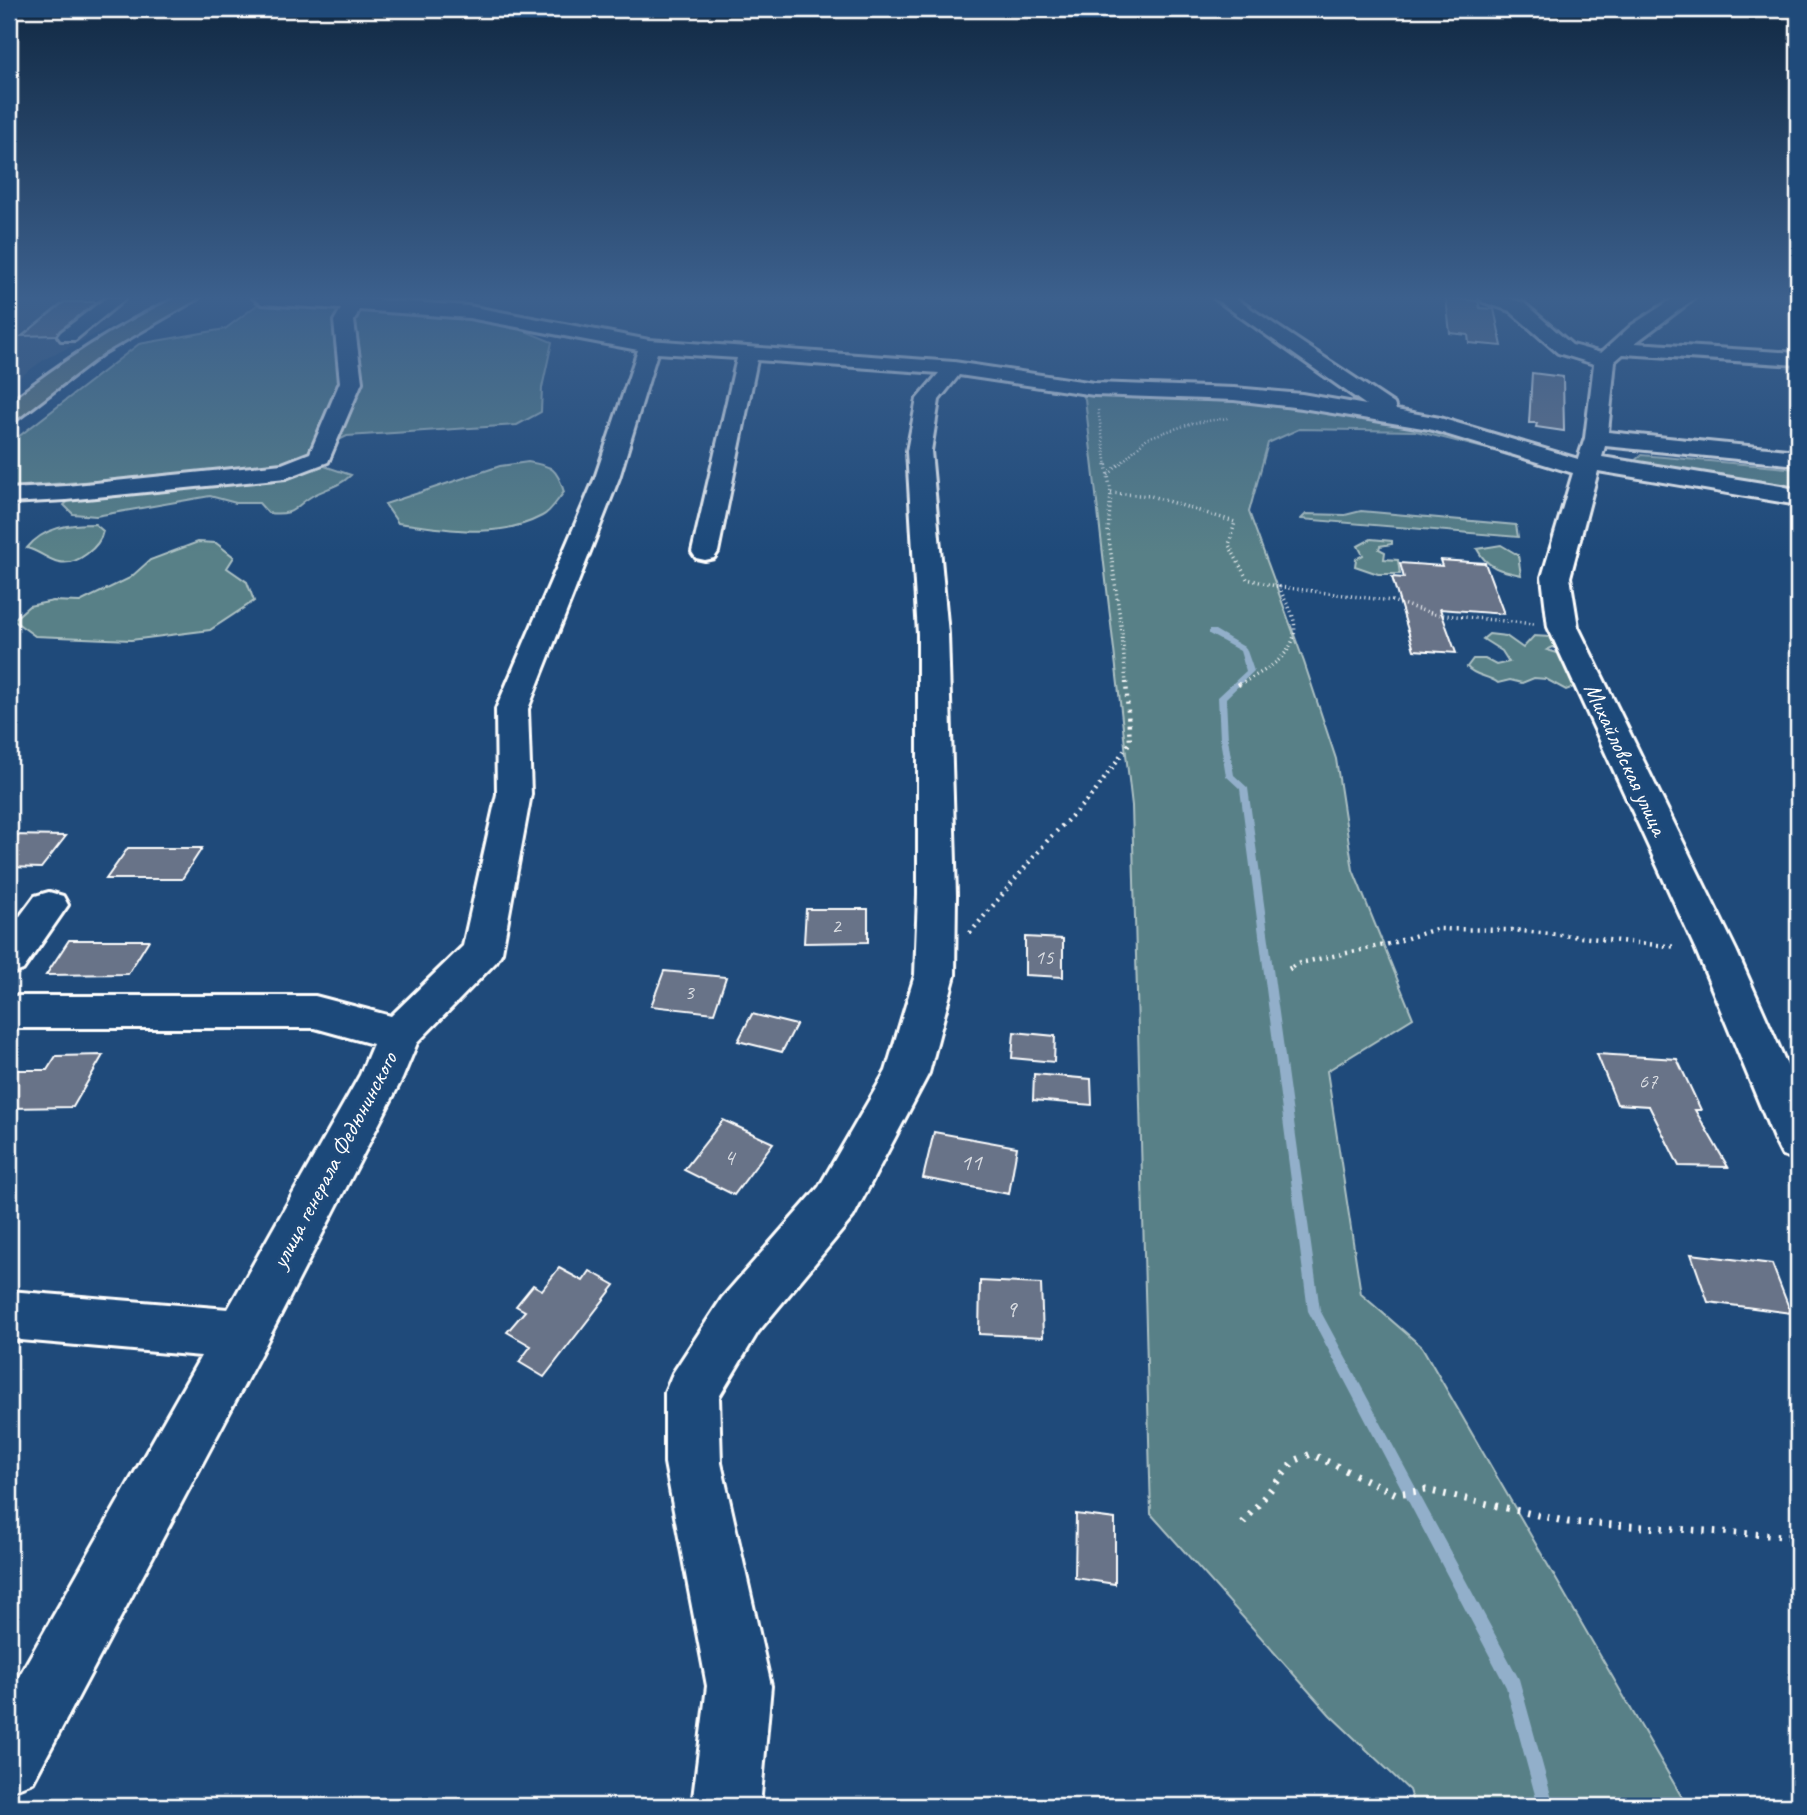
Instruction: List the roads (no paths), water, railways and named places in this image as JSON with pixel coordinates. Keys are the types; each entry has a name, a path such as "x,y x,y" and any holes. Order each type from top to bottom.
{"main road":[{"path":"12,409 47,383"}],"street":[{"path":"9,496 66,493 286,471 320,457 351,383"},
{"path":"399,1034 482,952 514,794 512,709 607,478 637,383"},
{"path":"705,552 742,383"},
{"path":"726,1806 739,1686 693,1463 692,1392 740,1315 836,1202 907,1073 934,975 937,895 933,634 919,451 928,399 942,383"},
{"path":"1052,383 1094,389 1234,394 1302,401 1432,423 1798,498"},
{"path":"1347,383 1396,416"},
{"name":"Михайловская улица","path":"1605,383 1590,456 1556,577 1563,627 1716,950 1798,1141"},
{"path":"1590,456 1798,458"},
{"path":"9,960 49,905"},
{"name":"улица генерала Федюнинского","path":"9,1012 316,1012 399,1034 380,1079 9,1758"},
{"path":"9,1315 242,1335"}],"waterway":[{"path":"1212,632 1243,650 1250,671 1222,697 1224,739 1230,776 1244,788 1314,1311 1513,1685 1546,1806"}]}
